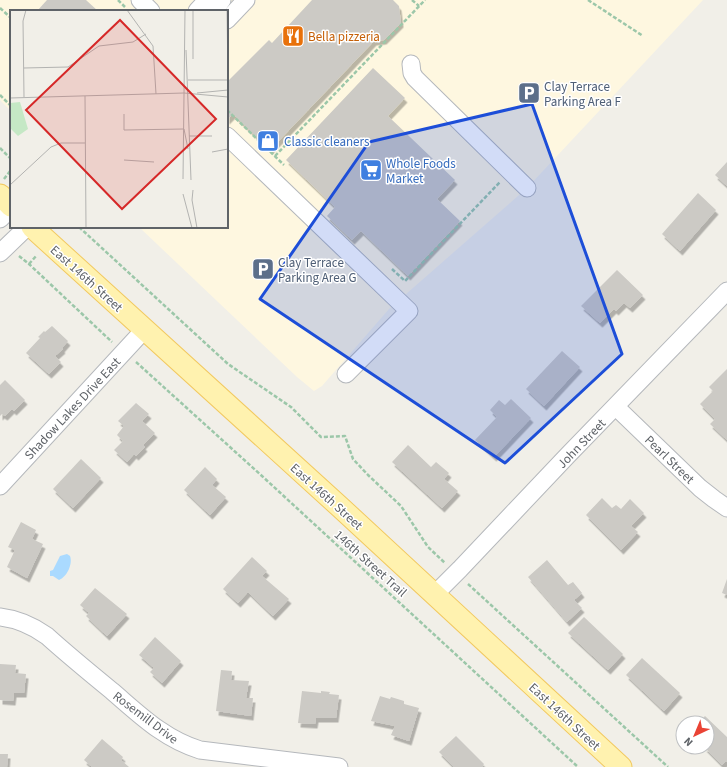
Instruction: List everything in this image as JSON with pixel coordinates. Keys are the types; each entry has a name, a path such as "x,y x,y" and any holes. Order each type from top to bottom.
{"main road":[{"path":"0,195 10,206"},
{"name":"East 146th Street","path":"33,228 340,507 621,767"}],"street":[{"path":"140,0 150,10"},
{"path":"198,10 207,0"},
{"path":"215,10 222,0"},
{"path":"228,19 246,0"},
{"path":"411,64 414,78 527,188"},
{"path":"228,137 409,311 346,374"},
{"path":"0,219 10,208"},
{"path":"0,253 26,228"},
{"name":"John Street","path":"434,594 727,291"},
{"name":"Shadow Lakes Drive East","path":"0,486 144,330"},
{"name":"Pearl Street","path":"616,407 700,488 727,508"},
{"name":"Rosemill Drive","path":"0,617 19,621 34,627 47,636 151,724 170,738 184,745 200,750 339,767"}],"path":[{"path":"412,0 419,6"},
{"path":"275,156 425,0"},
{"path":"588,0 643,36"},
{"path":"0,8 10,17"},
{"path":"0,95 10,105"},
{"path":"0,148 10,157"},
{"path":"389,266 405,282 510,171"},
{"path":"80,228 234,369 291,407 321,437 345,436 354,459 368,475 401,506 428,547 444,562"},
{"path":"29,264 104,335"},
{"name":"146th Street Trail","path":"149,374 578,767"},
{"path":"471,587 668,767"}],"highlighted area":[{"path":"532,104 622,354 505,463 260,299 369,142"}],"shaded area":[{"path":"0,0 703,0 527,188 389,309 322,386 314,391 297,377 140,228 228,228 228,10 10,10 10,110 0,100"}],"water":[{"path":"67,554 70,556 71,563 65,576 59,580 53,576 50,576 50,571 53,570 60,556"}],"building":[{"path":"47,0 86,0 97,10 38,10"},
{"path":"312,0 393,0 399,6 401,23 384,40 374,41 270,150 233,114 228,119 228,81 269,40 272,43"},
{"name":"Whole Foods Market","path":"373,68 405,98 388,116 455,180 437,199 460,221 408,276 361,231 352,240 327,216 335,207 286,160"},
{"path":"727,162 727,186 715,175"},
{"path":"698,193 716,210 680,251 662,234"},
{"path":"617,270 643,295 630,308 624,303 616,311 614,309 600,323 581,306"},
{"path":"52,326 68,341 62,348 63,349 55,356 61,362 49,374 26,353 40,338 38,337"},
{"path":"562,351 580,367 544,406 526,389"},
{"path":"727,369 727,440 710,424 715,419 700,404 713,391 709,387"},
{"path":"5,380 25,400 14,411 12,409 5,416 2,414 0,416 0,385"},
{"path":"511,399 531,418 494,457 475,440 497,417 490,410 499,400 505,405"},
{"path":"136,403 149,414 142,421 155,433 143,445 145,447 136,456 134,454 127,462 114,450 123,441 117,435 124,426 118,421"},
{"path":"408,445 431,467 436,462 449,473 444,479 458,491 442,508 392,462"},
{"path":"81,459 101,478 73,508 53,489"},
{"path":"205,467 217,479 212,485 226,497 210,515 184,490"},
{"path":"602,498 612,508 616,505 621,509 630,499 644,513 631,526 638,532 621,550 586,515"},
{"path":"21,522 36,530 32,539 43,544 27,578 7,567 15,550 8,547"},
{"path":"252,557 267,571 262,576 289,599 273,616 248,592 238,603 223,589"},
{"path":"547,560 568,585 573,582 582,593 574,600 582,608 567,622 528,577"},
{"path":"727,579 727,595 722,593"},
{"path":"95,588 127,614 107,636 86,616 89,613 80,605"},
{"path":"584,617 623,654 608,670 568,633"},
{"path":"155,637 181,661 162,683 150,672 154,668 139,655"},
{"path":"642,658 680,693 664,711 626,675"},
{"path":"0,664 16,665 15,673 26,674 24,693 14,693 13,701 0,700"},
{"path":"221,670 232,671 231,680 249,681 246,698 253,698 251,716 216,711"},
{"path":"302,691 321,693 321,691 339,695 336,718 316,718 315,724 298,723"},
{"path":"380,696 390,699 391,697 404,701 404,704 419,708 409,741 391,735 395,726 371,721"},
{"path":"715,726 727,737 727,762 726,761 722,765 712,755 715,755"},
{"path":"456,736 484,764 482,767 454,767 439,752"},
{"path":"102,739 123,757 121,760 129,767 92,767 84,760"},
{"path":"0,754 8,754 7,767 0,767"}],"place":[{"name":"Bella pizzeria","path":"293,36"},
{"name":"Clay Terrace Parking Area F","path":"529,93"},
{"name":"Classic cleaners","path":"268,141"},
{"name":"Whole Foods Market","path":"371,170"},
{"name":"Clay Terrace Parking Area G","path":"263,269"}]}
